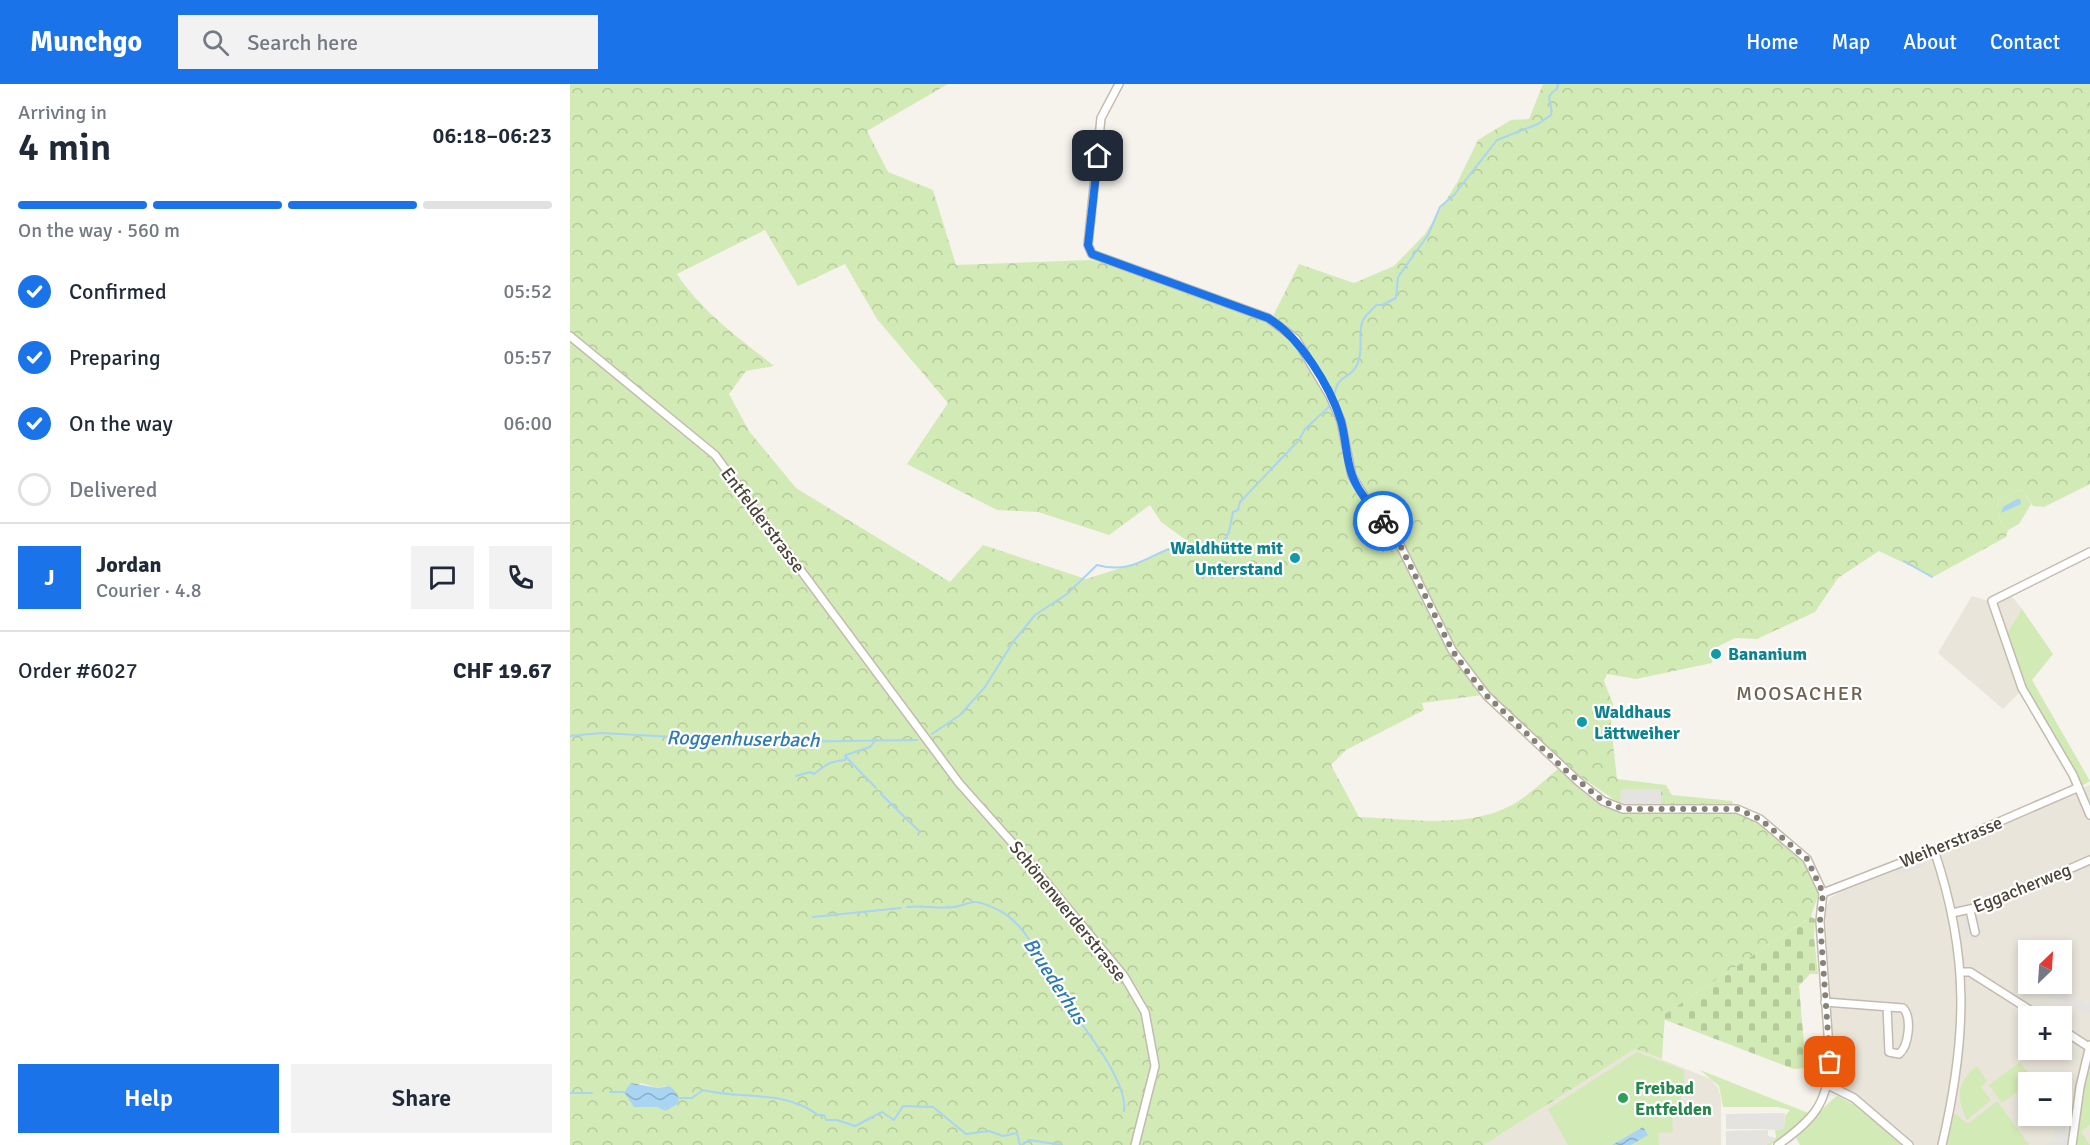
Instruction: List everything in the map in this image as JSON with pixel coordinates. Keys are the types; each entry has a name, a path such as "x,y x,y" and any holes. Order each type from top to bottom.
{"street":[{"path":"1119,84 1101,118 1088,245 1092,254 1268,318 1296,339 1330,396 1341,421 1352,476 1369,504 1396,537 1452,650 1487,696 1563,768 1613,807 1623,809 1734,809 1760,819 1807,859 1823,893 1820,921 1830,1062 1828,1085 1813,1117 1778,1145"},
{"name":"Entfelderstrasse","path":"570,336 715,455 922,736"},
{"path":"2089,810 2073,775 2022,688 1992,601 2090,552"},
{"name":"Schönenwerderstrasse","path":"922,736 959,783 1101,946 1124,976 1145,1012 1155,1066 1135,1145"},
{"name":"Weiherstrasse","path":"1823,893 1934,850 2077,788"},
{"path":"1934,850 1952,913 1962,972 1958,1065 1942,1145"},
{"name":"Eggacherweg","path":"1952,913 1970,910 2090,860"},
{"path":"1970,910 1975,932"},
{"path":"1962,972 1970,972 2024,1006"},
{"path":"1826,1002 1903,1008 1908,1017 1906,1046 1899,1054 1889,1052 1887,1007"},
{"path":"2072,1035 2090,1046 2080,1087 2072,1145"},
{"path":"1828,1085 1854,1098 1909,1145"}],"shaded area":[{"path":"2010,594 2022,609 2006,635 2021,691 2003,709 1938,653 1972,596 1992,602"},
{"path":"2090,785 2090,1145 1901,1145 1845,1098 1835,1084 1825,910 1830,898 1841,891 1931,857"},
{"path":"1621,789 1661,789 1661,806 1620,805"},
{"path":"1922,859 1925,866 1896,876 1893,869"},
{"path":"1978,915 1982,932 1976,934 1977,939 1972,940 1971,935 1967,936 1963,918"},
{"path":"2040,994 2069,994 2090,1004 2090,1014"},
{"path":"1821,1043 1823,1066 1808,1068 1806,1044"},
{"name":"Freibad Entfelden","path":"1635,1049 1711,1079 1718,1088 1721,1099 1721,1145 1484,1145"},
{"path":"1785,1113 1784,1129 1726,1129 1726,1114"},
{"path":"2059,1126 2066,1126 2065,1131 2070,1132 2068,1145 2045,1145 2052,1140 2053,1131"},
{"path":"1768,1130 1768,1136 1776,1138 1766,1145 1726,1145 1726,1131"}],"green space":[{"path":"570,84 948,84 867,131 888,172 933,190 956,265 1091,260 1145,275 1270,322 1299,264 1354,283 1394,266 1425,234 1458,181 1478,140 1511,120 1529,119 1543,84 2090,84 2090,484 2044,507 2033,506 2023,491 2018,490 1998,501 1999,517 2008,530 2006,537 1933,577 1879,551 1838,578 1815,612 1757,639 1735,638 1715,648 1712,663 1636,679 1607,674 1604,681 1613,704 1611,724 1617,779 1666,785 1672,795 1732,801 1734,809 1629,810 1571,770 1621,813 1742,811 1775,830 1797,849 1814,870 1819,885 1811,917 1665,1014 1662,1059 1635,1049 1484,1145 570,1145","holes":["765,230 798,286 845,264 877,319 948,403 907,464 997,510 1038,512 1109,535 1150,505 1161,522 1186,540 1140,562 1086,579 983,545 950,582 796,488 749,431 729,394 746,371 774,366 709,312 677,274","1490,694 1564,764 1517,802 1499,811 1480,816 1440,821 1359,817 1331,765 1346,750 1424,710 1422,703","641,1083 658,1088 665,1086 678,1104 665,1111 657,1107 635,1107 624,1091"]},
{"path":"2018,490 2023,491 2031,504 2019,524 2008,530 1999,517 1998,501"},
{"path":"2022,609 2053,654 2032,680 2090,781 2082,786 2026,690 2006,635"},
{"path":"1811,917 1815,919 1814,937 1818,974 1810,974 1799,986 1806,1068 1794,1069 1663,1019 1665,1014"},
{"name":"Freibad Entfelden","path":"1637,1052 1684,1070 1685,1094 1681,1094 1681,1102 1665,1106 1665,1116 1672,1116 1673,1132 1658,1133 1659,1145 1568,1145 1548,1109"},
{"path":"2090,1056 2090,1125 2081,1132 2090,1145 2075,1145"},
{"path":"2020,1062 2027,1072 2018,1072 2018,1091 2002,1103 1989,1085"},
{"path":"1977,1066 1987,1081 1981,1087 1991,1100 1967,1120 1961,1104 1960,1091 1965,1078"},
{"path":"1700,1070 1811,1114 1771,1145 1766,1145 1776,1138 1775,1130 1726,1131 1784,1129 1785,1116 1790,1110 1778,1107 1723,1107 1719,1086"},
{"path":"1838,1096 1858,1107 1901,1145 1800,1145 1796,1138 1829,1102"},
{"path":"1997,1101 2029,1145 1947,1145 1954,1113 1968,1124"}],"water":[{"path":"2020,499 2021,504 2001,513 2003,507"},
{"path":"631,1083 658,1088 669,1086 677,1094 678,1104 665,1111 657,1107 634,1107 624,1092"},
{"path":"1643,1127 1648,1135 1631,1145 1612,1145"}],"waterway":[{"name":"Roggenhuserbach","path":"1334,397 1338,384 1357,365 1364,318 1376,305 1382,305 1396,298 1398,277 1428,235 1440,207 1454,195 1497,140 1538,124 1551,115 1549,98 1557,89 1558,84"},
{"name":"Roggenhuserbach","path":"932,734 960,715 985,687 1013,642 1035,615 1067,594 1097,565 1110,567 1131,565 1182,545 1221,546 1229,532 1233,512 1238,510 1240,502 1299,440 1305,429 1330,406"},
{"path":"1904,561 1932,577"},
{"name":"Roggenhuserbach","path":"570,736 601,733 674,737 717,743 917,740"},
{"path":"796,776 810,772 814,774 828,764 845,760 846,755 870,747 876,739"},
{"path":"845,756 876,788"},
{"path":"881,794 920,832"},
{"name":"Bruederhus","path":"907,907 947,907 978,902 995,908 1019,926 1056,988 1109,1065 1118,1082 1124,1111"},
{"name":"Bruederhus","path":"813,917 901,908"},
{"path":"679,1098 692,1098 703,1090 777,1098 805,1107 818,1115 824,1115 826,1120 837,1120 855,1126 882,1112 894,1120 903,1106 933,1107 966,1134 989,1131 1003,1136 1017,1133 1020,1145"},
{"path":"610,1092 624,1092"},
{"path":"570,1093 592,1093"},
{"path":"1022,1145 1029,1140 1062,1145"}],"way so far":[{"path":"1383,521 1396,537 1452,650 1467,671 1487,696 1579,782 1603,801 1613,807 1623,809 1737,809 1760,819 1807,859 1823,893 1820,921 1830,1062"}],"place":[{"name":"Waldhütte mit Unterstand","path":"1295,558"},
{"name":"Bananium","path":"1716,654"},
{"name":"Waldhaus Lättweiher","path":"1582,722"},
{"name":"Freibad Entfelden","path":"1623,1098"}],"district":[{"name":"MOOSACHER","path":"1800,693"}],"route":[{"path":"1098,156 1088,245 1092,254 1097,258 1153,274 1268,318 1296,339 1330,396 1341,421 1352,476 1369,504 1383,521"}]}
